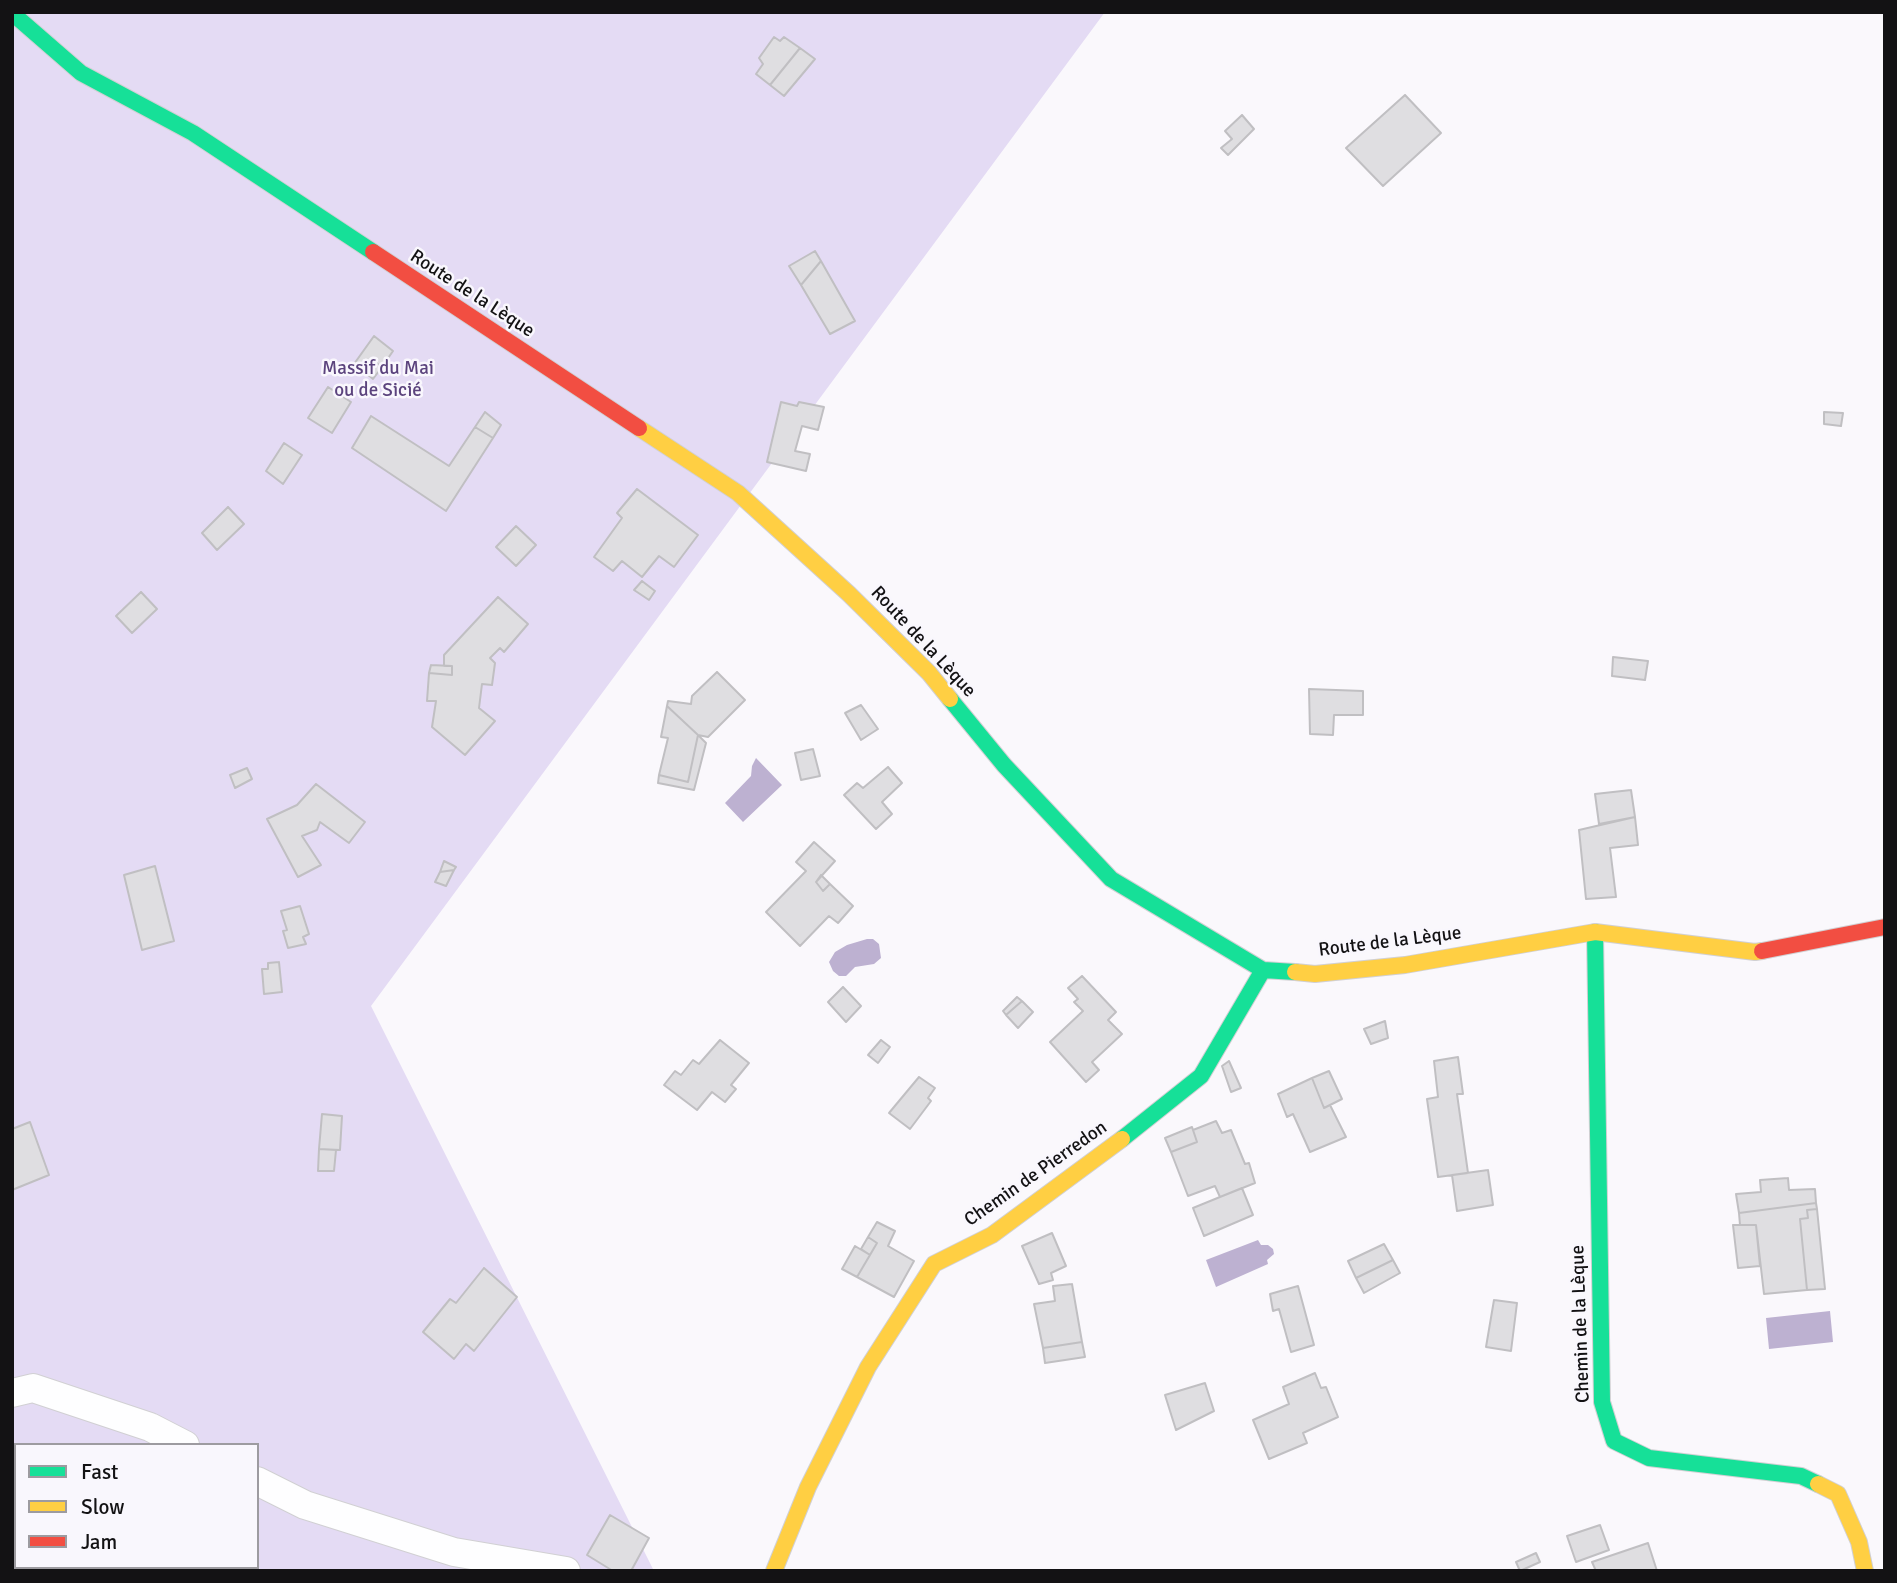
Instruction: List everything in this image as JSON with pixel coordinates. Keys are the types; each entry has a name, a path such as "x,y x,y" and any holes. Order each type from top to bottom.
{"street":[{"name":"Route de la Lèque","path":"12,13 80,73 193,133 738,494 849,594 929,673 1004,765 1111,879 1263,970 1315,974 1405,965 1595,932 1755,952 1885,927"},
{"name":"Chemin de la Lèque","path":"1595,932 1602,1402 1614,1441 1649,1458 1801,1476 1838,1494 1859,1542 1865,1571"},
{"name":"Chemin de Pierredon","path":"772,1570 808,1488 868,1367 934,1264 992,1235 1096,1160 1201,1076 1263,970"},
{"path":"12,1393 33,1388 150,1427 181,1443"},
{"path":"259,1482 305,1505 454,1552 566,1571"}],"green space":[{"name":"Massif du Mai ou de Sicié","path":"12,12 1105,12 371,1006 654,1571 12,1571"}],"shaded area":[{"path":"756,758 782,785 743,822 725,803 751,776"},
{"path":"873,939 879,944 881,958 874,964 855,967 846,976 839,976 833,971 829,962 835,952"},
{"path":"1258,1240 1261,1245 1268,1245 1273,1249 1274,1254 1267,1260 1268,1264 1216,1287 1206,1260"},
{"path":"1830,1311 1833,1342 1769,1349 1766,1318"}],"building":[{"path":"774,37 780,41 784,37 800,48 770,85 756,74 763,64 759,58"},
{"path":"800,48 815,59 784,96 770,85"},
{"path":"1405,95 1441,133 1383,186 1346,148"},
{"path":"1242,115 1254,129 1228,155 1221,148 1232,139 1225,131"},
{"path":"815,251 821,261 801,285 789,266"},
{"path":"821,261 855,321 830,334 801,285"},
{"path":"374,336 393,351 382,367 375,362 367,374 354,364"},
{"path":"375,362 382,367 373,379 367,374"},
{"path":"328,387 351,402 332,433 308,418"},
{"path":"781,402 797,406 799,402 824,407 818,430 802,426 795,451 810,454 806,471 767,462"},
{"path":"485,412 501,425 493,438 475,427"},
{"path":"1824,412 1843,413 1841,426 1824,424"},
{"path":"371,416 449,466 475,427 493,438 446,511 352,448"},
{"path":"284,443 302,455 283,484 266,471"},
{"path":"637,489 698,535 674,567 659,556 642,577 622,561 613,571 594,557 622,518 617,513"},
{"path":"228,507 244,524 217,550 202,533"},
{"path":"516,526 536,545 516,566 496,547"},
{"path":"642,581 655,591 649,600 634,590"},
{"path":"141,592 157,609 132,633 116,616"},
{"path":"498,597 528,624 504,652 500,648 490,658 495,663 492,685 482,684 479,708 495,721 465,755 432,727 436,701 427,701 429,673 452,675 452,666 444,666 444,655"},
{"path":"1613,657 1648,661 1645,680 1612,676"},
{"path":"431,665 452,666 452,675 429,673"},
{"path":"717,672 745,700 708,737 698,735 667,706 668,701 691,704 692,696"},
{"path":"1309,689 1363,691 1363,715 1334,715 1333,735 1310,734"},
{"path":"861,705 878,729 861,740 845,713"},
{"path":"667,706 698,735 688,782 659,775 668,738 661,737"},
{"path":"698,735 706,743 694,790 658,783 659,775 688,782"},
{"path":"813,749 820,776 801,780 795,753"},
{"path":"888,767 902,783 882,802 892,814 876,829 844,795 857,783 863,788"},
{"path":"247,768 252,779 235,788 230,775"},
{"path":"316,784 365,822 349,843 320,822 317,830 302,836 321,865 298,877 267,819 297,805"},
{"path":"1631,790 1635,817 1599,824 1595,794"},
{"path":"1635,817 1638,845 1610,848 1616,897 1586,899 1579,830"},
{"path":"814,842 835,861 816,882 823,891 830,884 853,906 838,923 829,916 800,946 766,912 806,871 796,862"},
{"path":"444,861 456,867 454,870 440,872"},
{"path":"155,866 174,941 142,950 124,875"},
{"path":"454,870 446,886 435,882 440,872"},
{"path":"821,875 830,884 823,891 816,882"},
{"path":"300,906 309,934 303,937 306,944 288,948 283,931 287,930 281,911"},
{"path":"279,962 282,992 264,994 262,969 268,969 268,963"},
{"path":"1082,976 1116,1012 1108,1020 1122,1034 1092,1062 1099,1070 1086,1082 1050,1042 1083,1011 1074,1002 1078,999 1068,988"},
{"path":"843,987 861,1006 846,1022 828,1002"},
{"path":"1017,997 1022,1001 1006,1015 1003,1011"},
{"path":"1022,1001 1033,1012 1018,1028 1006,1015"},
{"path":"1385,1021 1388,1038 1371,1044 1364,1029"},
{"path":"720,1040 749,1063 731,1085 736,1089 725,1102 712,1092 697,1110 664,1085 675,1071 681,1075 693,1060 699,1064"},
{"path":"881,1040 890,1047 878,1063 868,1055"},
{"path":"1458,1057 1463,1094 1457,1094 1468,1173 1438,1177 1427,1099 1438,1097 1434,1061"},
{"path":"1229,1061 1241,1088 1231,1092 1222,1066"},
{"path":"1329,1071 1342,1099 1324,1108 1312,1078"},
{"path":"919,1077 935,1088 928,1098 931,1101 910,1129 889,1113"},
{"path":"1312,1078 1324,1108 1330,1105 1346,1137 1310,1152 1293,1114 1287,1117 1278,1094"},
{"path":"322,1114 342,1116 340,1150 319,1149"},
{"path":"1216,1121 1222,1133 1231,1130 1245,1164 1249,1163 1255,1183 1220,1197 1215,1186 1188,1196 1171,1152 1197,1142 1193,1130"},
{"path":"30,1122 49,1175 12,1190 12,1129"},
{"path":"1192,1127 1197,1142 1171,1152 1165,1138"},
{"path":"319,1149 336,1150 334,1171 318,1171"},
{"path":"1488,1170 1493,1205 1457,1211 1452,1175"},
{"path":"1788,1178 1789,1190 1815,1189 1816,1203 1739,1213 1736,1194 1761,1192 1760,1180"},
{"path":"1242,1188 1253,1215 1204,1236 1193,1208"},
{"path":"1816,1203 1817,1209 1807,1210 1808,1218 1800,1219 1807,1290 1764,1294 1756,1225 1740,1225 1739,1213"},
{"path":"1817,1209 1825,1289 1807,1290 1800,1219 1808,1218 1807,1210"},
{"path":"877,1222 895,1231 888,1246 914,1261 894,1297 857,1277 877,1243 868,1237"},
{"path":"1733,1225 1756,1225 1760,1266 1738,1268"},
{"path":"1052,1233 1066,1266 1051,1273 1053,1280 1039,1284 1022,1246"},
{"path":"868,1237 877,1243 870,1255 861,1249"},
{"path":"1384,1244 1393,1260 1356,1278 1348,1261"},
{"path":"855,1246 870,1255 857,1277 842,1269"},
{"path":"1393,1260 1400,1273 1364,1293 1356,1278"},
{"path":"484,1268 517,1297 474,1351 466,1344 454,1359 423,1332 450,1299 456,1303"},
{"path":"1072,1284 1082,1342 1043,1348 1034,1304 1055,1301 1053,1286"},
{"path":"1298,1286 1314,1345 1291,1352 1279,1309 1273,1311 1270,1294"},
{"path":"1494,1300 1517,1303 1511,1351 1486,1347"},
{"path":"1082,1342 1085,1357 1045,1363 1043,1348"},
{"path":"1315,1373 1321,1388 1326,1387 1338,1417 1303,1433 1307,1443 1269,1459 1253,1420 1289,1404 1283,1387"},
{"path":"1205,1383 1214,1411 1176,1430 1165,1395"},
{"path":"610,1515 649,1538 631,1571 613,1571 587,1555"},
{"path":"1600,1525 1609,1550 1576,1562 1567,1536"},
{"path":"1648,1543 1657,1571 1596,1571 1592,1562"},
{"path":"1536,1553 1540,1562 1520,1571 1516,1562"}],"traffic: fast":[{"path":"12,13 81,73 193,133 373,252"},
{"path":"950,699 1004,765 1111,879 1263,970 1295,972"},
{"path":"1595,932 1602,1402 1614,1441 1649,1458 1801,1476 1818,1484"},
{"path":"1122,1139 1201,1076 1263,970"}],"traffic: slow":[{"path":"639,428 738,493 849,594 929,673 950,699"},
{"path":"1295,972 1315,974 1405,965 1595,932 1762,951"},
{"path":"774,1571 808,1487 868,1367 934,1264 992,1235 1122,1139"},
{"path":"1818,1484 1838,1494 1859,1542 1865,1571"}],"traffic: jam":[{"path":"373,252 639,428"},
{"path":"1762,951 1885,927"}]}
